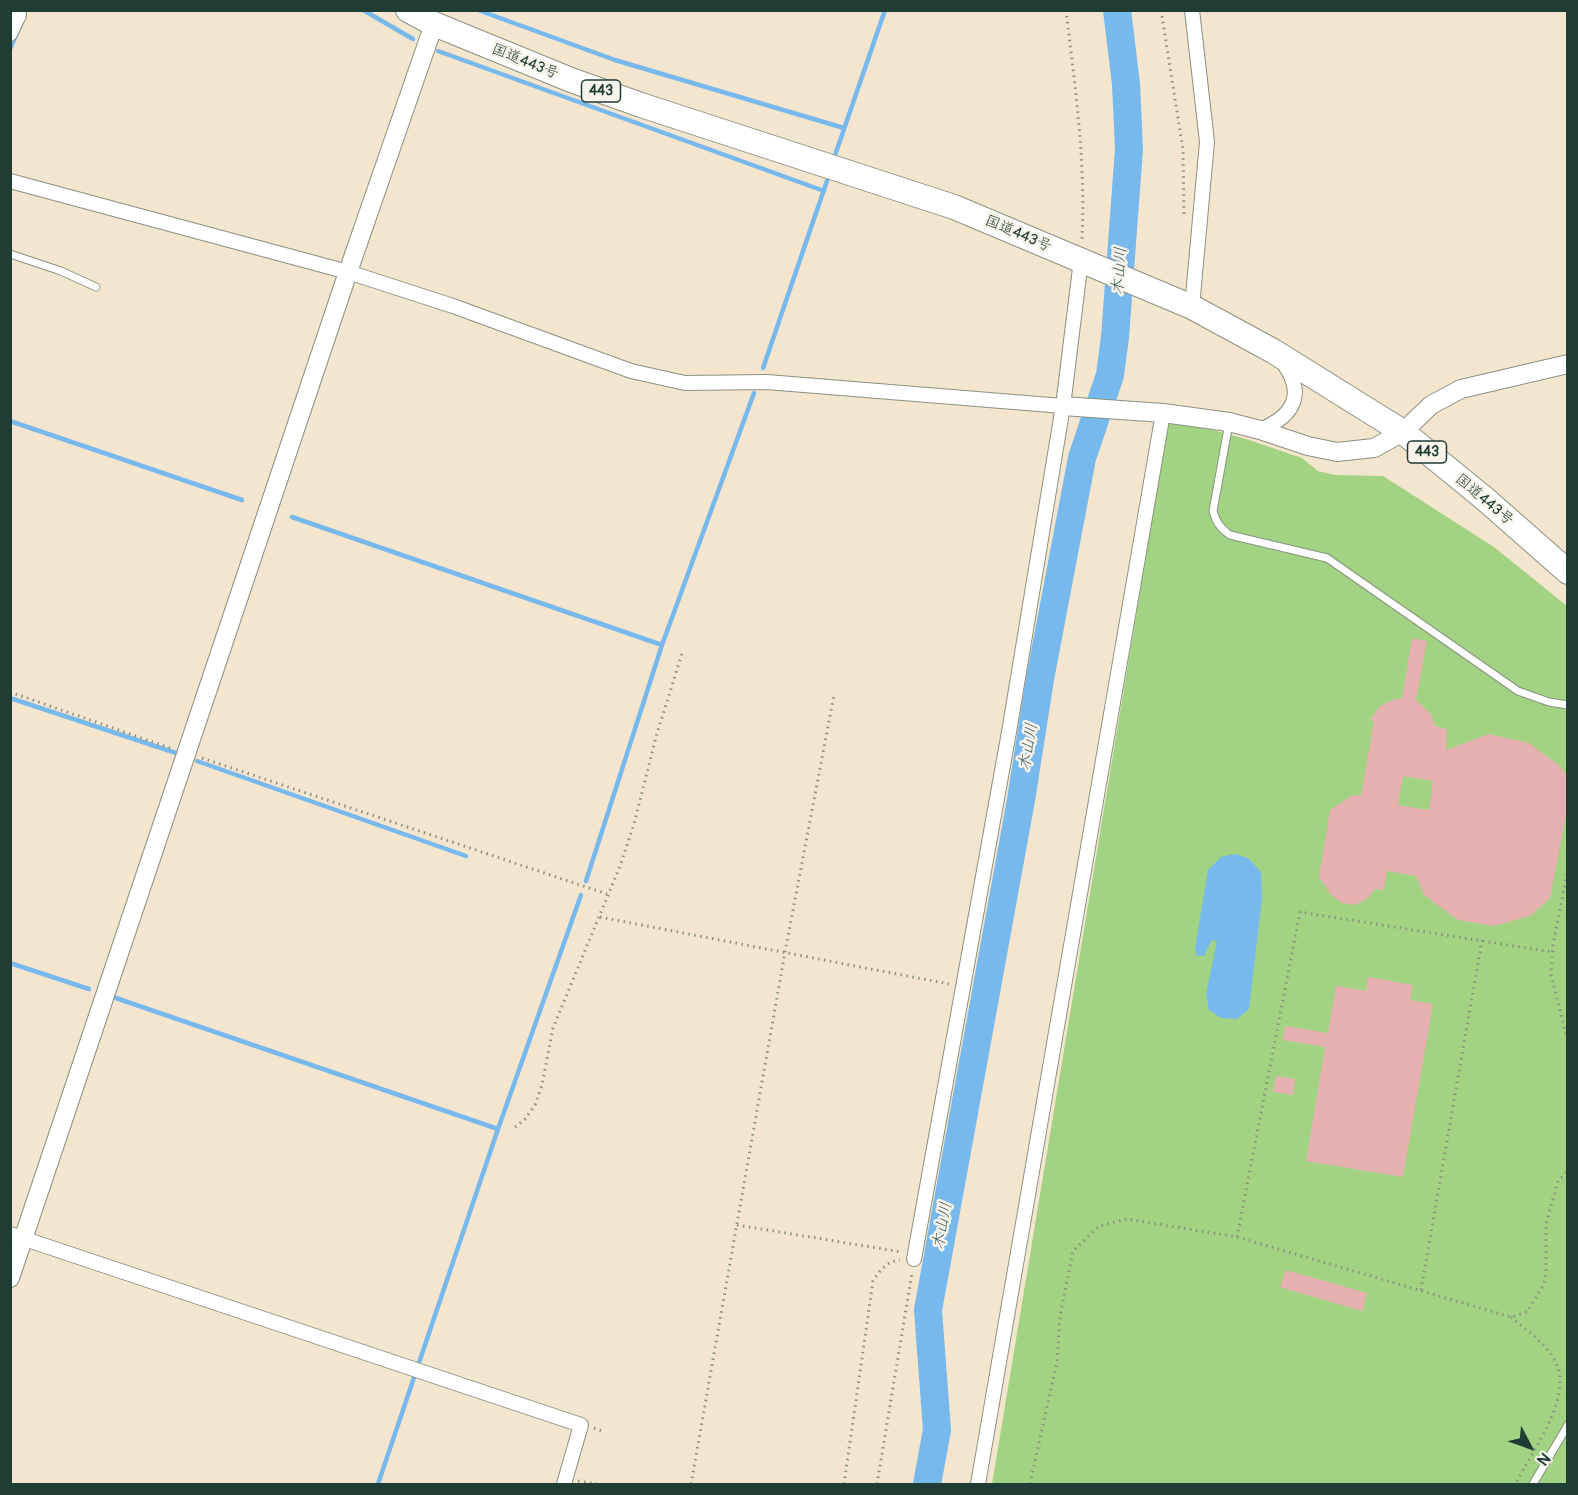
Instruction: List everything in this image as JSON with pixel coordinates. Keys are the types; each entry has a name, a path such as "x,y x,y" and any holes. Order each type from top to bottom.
{"highway":[{"name":"国道443号","path":"408,10 436,17 591,88 954,207 1186,304 1273,351 1403,432 1485,499 1568,572"}],"street":[{"path":"1186,304 1207,142 1192,10"},
{"path":"10,34 19,15"},
{"path":"10,1278 17,1236 187,753 436,17"},
{"path":"10,181 348,272 453,306 631,371 685,383 767,382 1158,412 1229,422 1308,446 1337,452 1374,448 1403,432 1431,405 1461,389 1568,364"},
{"path":"914,1259 1010,732 1064,406 1081,260"},
{"path":"1260,430 1276,423 1288,414 1295,399 1295,387 1287,369 1273,351"},
{"path":"978,1485 1158,412"},
{"path":"17,1236 580,1425 564,1485"}],"lane":[{"path":"10,254 61,271 96,287"},
{"path":"1229,422 1213,511 1215,520 1221,529 1230,535 1328,558 1518,691 1550,702 1568,705"},
{"path":"1533,1485 1568,1425"}],"path":[{"path":"1066,10 1079,122 1083,217 1081,260"},
{"path":"1161,10 1183,150 1184,220"},
{"path":"515,1127 525,1119 535,1105 542,1086 553,1028 620,866 683,650"},
{"path":"10,692 607,894"},
{"path":"691,1485 785,952 834,695"},
{"path":"1568,868 1552,952 1551,975 1568,1042"},
{"path":"1237,1237 1300,912 1552,952"},
{"path":"600,917 963,987"},
{"path":"1421,1290 1482,940"},
{"path":"1511,1317 1527,1312 1543,1286 1546,1275 1546,1224 1558,1181 1568,1171"},
{"path":"1030,1485 1058,1362 1060,1317 1073,1251 1099,1226 1127,1219 1237,1237 1511,1317 1548,1350 1556,1361 1560,1380 1555,1411 1516,1485"},
{"path":"737,1225 901,1252 914,1259"},
{"path":"844,1485 873,1281 880,1269 894,1261 914,1259"},
{"path":"877,1485 914,1259"}],"green space":[{"path":"1168,423 1206,428 1246,439 1302,458 1318,471 1335,475 1383,476 1494,547 1567,606 1567,1484 992,1484"}],"water":[{"path":"1235,854 1248,858 1261,872 1262,899 1249,1009 1237,1019 1221,1018 1209,1010 1206,994 1217,941 1212,940 1204,956 1197,956 1195,948 1208,870 1221,857"}],"building":[{"path":"1412,638 1427,641 1416,700 1431,714 1435,726 1447,729 1446,750 1489,734 1529,743 1560,766 1568,778 1568,805 1550,898 1530,916 1494,926 1458,920 1424,895 1416,876 1387,871 1384,890 1375,889 1368,898 1356,905 1342,903 1331,895 1319,877 1330,810 1353,795 1361,796 1374,721 1370,720 1380,706 1402,698","holes":["1403,776 1433,781 1429,810 1398,805"]},
{"path":"1368,977 1413,985 1410,1000 1433,1004 1403,1177 1306,1161 1325,1047 1283,1040 1285,1026 1328,1033 1336,986 1366,991"},
{"path":"1276,1076 1295,1079 1293,1095 1273,1092"},
{"path":"1286,1270 1367,1293 1362,1311 1280,1287"}],"waterway":[{"path":"363,10 413,39"},
{"path":"478,10 615,60 844,128"},
{"path":"833,161 885,10"},
{"name":"木山川","path":"927,1484 937,1430 928,1310 1021,800 1040,679 1082,458 1110,375 1115,337 1129,149 1126,84 1117,10"},
{"path":"10,49 21,24"},
{"path":"438,51 824,191"},
{"path":"763,368 829,175"},
{"path":"586,881 662,645 754,393"},
{"path":"10,421 242,500"},
{"path":"292,517 662,645"},
{"path":"10,698 176,753"},
{"path":"197,761 466,856"},
{"path":"378,1484 498,1129 581,895"},
{"path":"10,963 89,989"},
{"path":"113,997 498,1129"}]}
